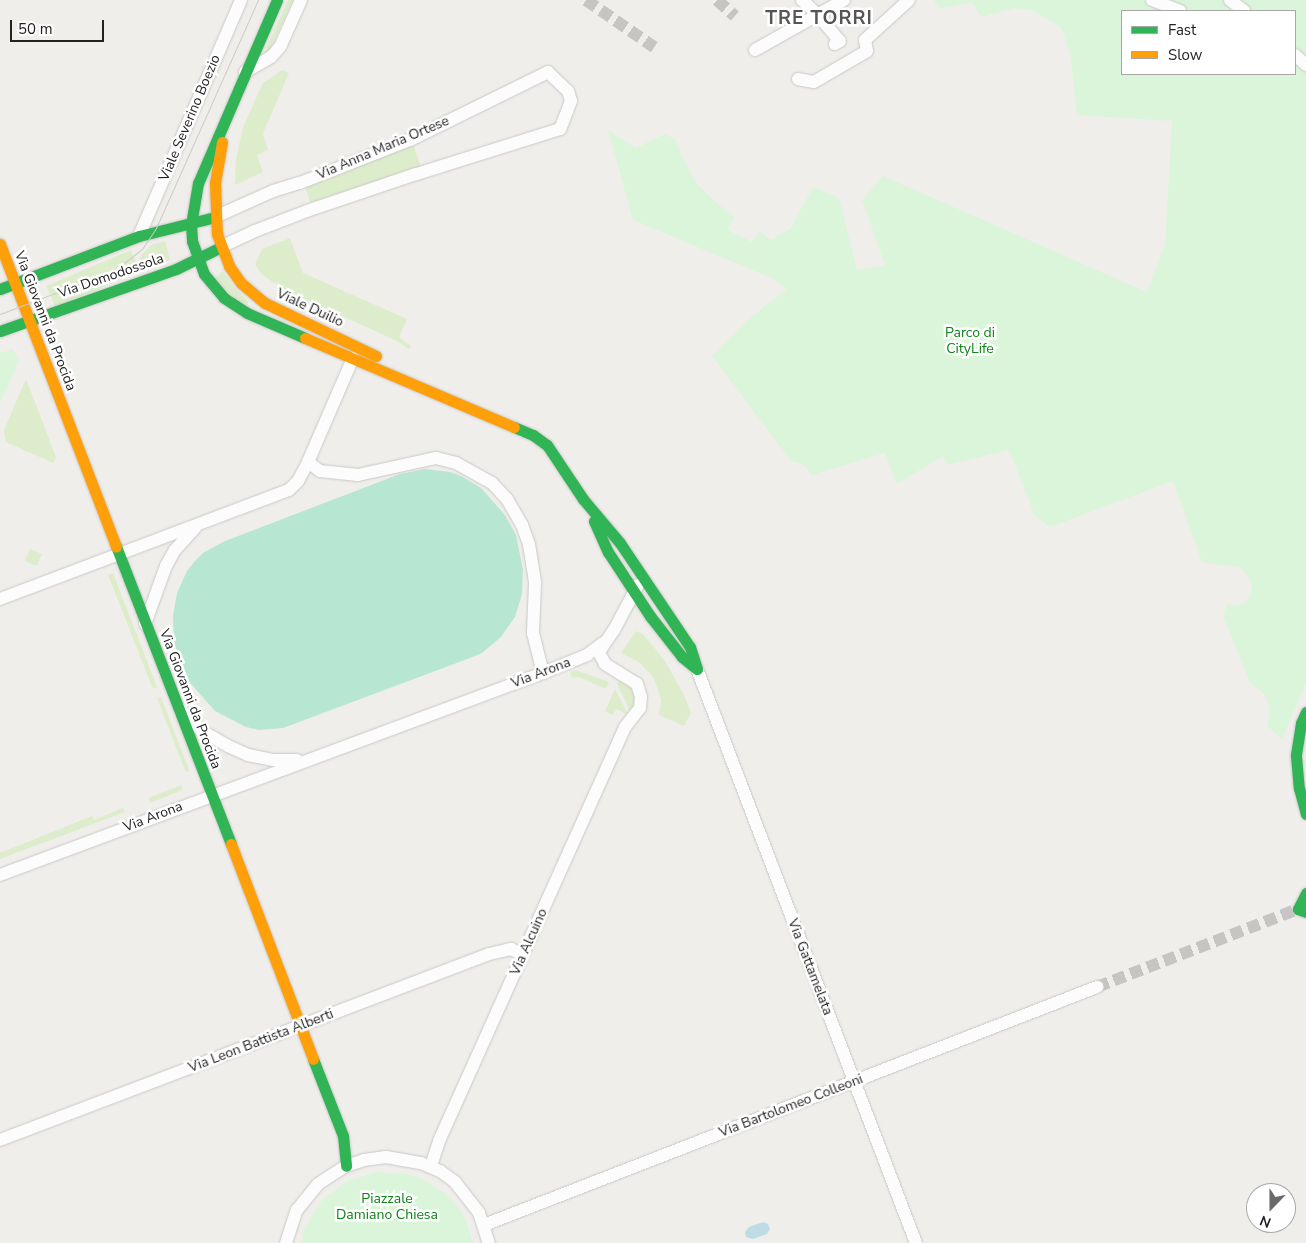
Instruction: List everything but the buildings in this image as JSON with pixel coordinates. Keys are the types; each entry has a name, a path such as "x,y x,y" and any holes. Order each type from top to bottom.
{"street":[{"name":"Viale Severino Boezio","path":"139,236 241,0"},
{"path":"191,224 198,183 277,0"},
{"path":"245,72 271,57 280,47 301,0"},
{"path":"802,0 840,41 835,44"},
{"path":"755,50 844,0"},
{"path":"798,79 814,82 867,51 865,40 909,0"},
{"path":"1152,0 1177,10"},
{"path":"1230,0 1243,10"},
{"path":"1296,56 1306,67"},
{"name":"Via Anna Maria Ortese","path":"215,217 273,191 300,183 410,140 548,72 568,91 572,101 560,129 416,174 282,220 221,247"},
{"path":"215,217 218,161 228,110"},
{"name":"Via Domodossola","path":"0,289 139,236 215,217"},
{"name":"Viale Duilio","path":"215,217 221,247 229,266 241,283 265,303 382,358 432,391"},
{"name":"Viale Duilio","path":"191,224 192,241 198,260 212,285 235,306 533,435 547,446 583,499 620,544 690,647 697,669"},
{"name":"Via Giovanni da Procida","path":"0,244 343,1136 346,1166"},
{"name":"Via Domodossola","path":"0,331 176,269 198,260 221,247"},
{"path":"0,599 289,490 298,481 308,462 354,358"},
{"path":"308,462 320,471 358,476 436,458 456,463 492,483 507,499 522,524 529,544 536,583 533,633 543,673"},
{"name":"Viale Duilio","path":"583,499 608,552 634,593 682,657 697,669"},
{"path":"145,624 166,566 180,544 196,526"},
{"name":"Via Arona","path":"0,875 587,655 603,643 614,630 642,578"},
{"name":"Via Alcuino","path":"430,1166 439,1141 523,954 631,719 637,714 641,705 639,688 633,680 602,661 599,652 603,643"},
{"name":"Via Gattamelata","path":"697,669 916,1243"},
{"name":"Via Arona","path":"177,705 202,732 248,755 273,760 307,760"},
{"path":"1306,712 1301,723 1296,756 1298,788 1306,814"},
{"path":"1303,909 1306,893"},
{"name":"Via Leon Battista Alberti","path":"0,1140 495,952 511,950 523,954"},
{"name":"Via Bartolomeo Colleoni","path":"484,1225 1097,987"},
{"path":"286,1243 292,1220 303,1201 318,1184 346,1166 359,1161 386,1157 411,1160 430,1166 448,1176 465,1192 484,1225 489,1243"}],"green space":[{"path":"288,0 293,0 269,52 264,53"},
{"name":"Parco di CityLife","path":"934,0 1306,0 1306,683 1282,739 1267,726 1270,714 1267,699 1261,691 1250,683 1223,615 1227,604 1235,606 1243,604 1249,598 1252,590 1251,581 1241,568 1202,562 1173,481 1050,527 1035,516 1009,450 947,465 944,456 896,484 885,453 812,475 802,464 791,461 712,356 751,317 787,289 769,277 633,220 608,130 636,148 665,134 675,139 684,161 698,185 734,217 728,230 752,242 759,231 771,240 791,228 813,187 839,198 857,270 885,265 862,200 883,176 1147,292 1165,244 1172,121 1077,115 1070,53 1061,27 1031,10 1014,8 982,17 971,2 939,9"},
{"path":"282,70 289,73 263,133 268,150 257,155 263,172 235,185 236,159 243,127 263,83"},
{"path":"413,143 421,167 310,203 303,179"},
{"path":"290,238 303,273 407,319 399,337 411,346 409,349 397,341 283,289 261,274 255,264 262,249"},
{"path":"165,241 170,260 144,270 139,258 151,245"},
{"path":"131,250 140,271 55,307 46,286"},
{"path":"223,271 234,287 249,302 247,305 233,297 215,278"},
{"path":"13,349 19,361 0,403 0,353"},
{"path":"26,379 56,457 53,463 6,442 4,430"},
{"path":"425,469 450,472 481,488 505,515 516,535 523,570 522,594 515,617 501,637 482,653 283,728 259,730 246,727 215,711 191,684 180,663 174,641 173,616 177,593 187,571 195,561 203,553 225,541 400,474"},
{"path":"30,549 42,554 37,566 25,561"},
{"path":"113,573 157,687 153,689 108,575"},
{"path":"636,631 643,634 665,661 683,693 691,713 684,726 659,715 661,700 654,678 639,662 621,653"},
{"path":"576,670 609,682 606,689 579,677 572,678 570,672"},
{"path":"620,679 629,685 635,697 635,704 630,711 617,684"},
{"path":"615,689 626,714 616,709 613,715 605,711"},
{"path":"161,697 189,771 186,772 157,698"},
{"path":"181,785 183,790 150,803 149,798"},
{"path":"123,808 125,812 0,859 0,853 92,816 94,820"},
{"name":"Piazzale Damiano Chiesa","path":"378,1172 407,1174 421,1178 444,1192 457,1205 466,1221 473,1243 301,1243 305,1227 322,1200 347,1181"}],"water":[{"path":"763,1222 768,1224 770,1229 767,1234 753,1239 746,1237 745,1232 749,1227"}],"tunnel":[{"path":"586,0 654,47"},
{"path":"717,0 735,16"},
{"path":"1097,987 1298,909"}],"tram line":[{"path":"0,314 115,270 142,249 156,228 258,0"}],"traffic: fast":[{"path":"277,0 198,183 191,225 192,241 204,274 224,298 247,313 305,338"},
{"path":"0,289 139,236 215,217"},
{"path":"0,331 176,269 221,247"},
{"path":"514,427 533,435 547,445 583,499 620,543 690,647 697,669"},
{"path":"594,521 608,552 650,616 682,657 697,669"},
{"path":"116,546 231,844"},
{"path":"1306,712 1301,723 1296,756 1299,788 1306,814"},
{"path":"1298,909 1306,893"},
{"path":"1298,909 1306,912"},
{"path":"313,1059 343,1136 346,1166"}],"traffic: slow":[{"path":"222,142 215,183 217,234 229,266 241,283 265,303 376,356"},
{"path":"0,244 116,546"},
{"path":"305,338 514,427"},
{"path":"231,844 313,1059"}],"district":[{"name":"TRE TORRI","path":"819,19"}]}
